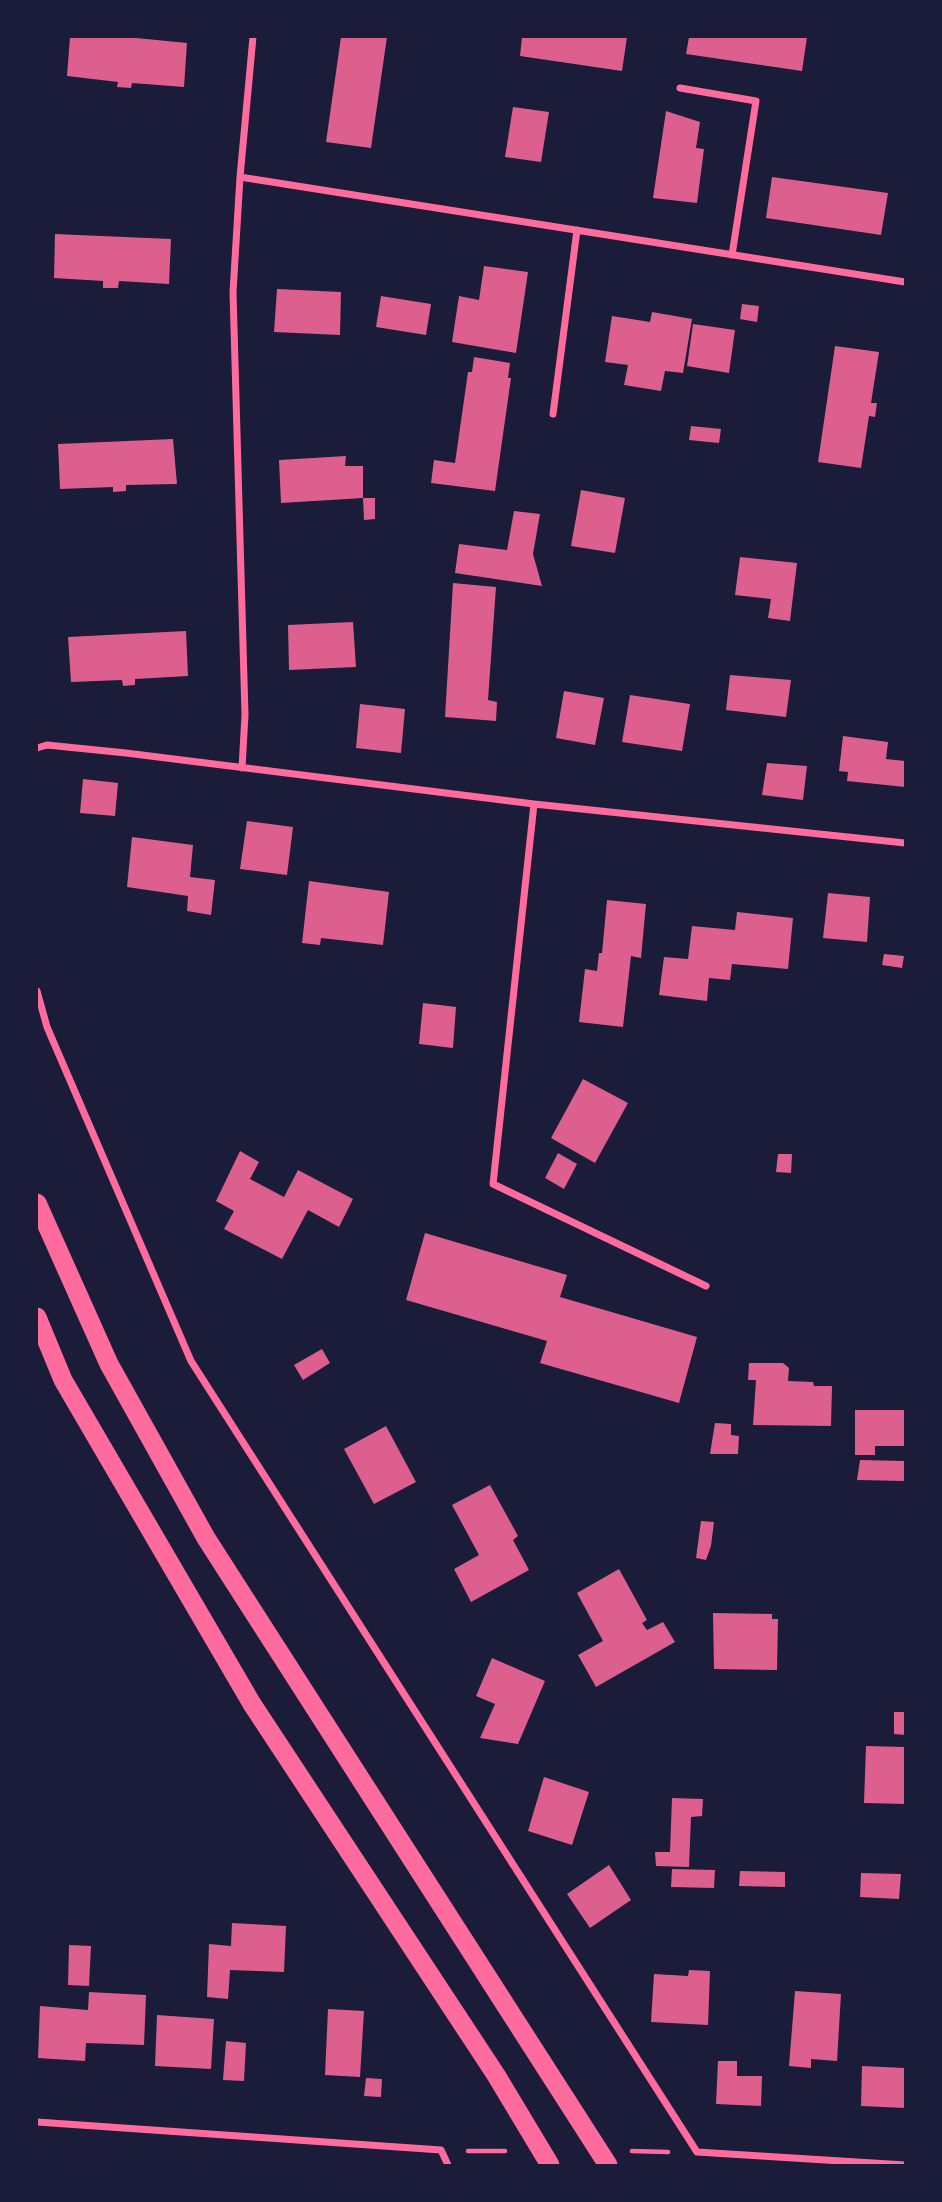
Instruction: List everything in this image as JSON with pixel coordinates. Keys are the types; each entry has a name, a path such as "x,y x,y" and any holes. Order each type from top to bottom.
{"highway":[{"path":"37,1203 109,1364 206,1538 608,2165"},
{"path":"37,1317 63,1380 252,1704 496,2075 550,2165"}],"street":[{"path":"242,768 245,715 233,292 253,37"},
{"path":"680,88 757,101 732,255"},
{"path":"240,177 905,282"},
{"path":"553,414 577,230"},
{"path":"37,748 47,745 534,804 905,844"},
{"path":"534,804 493,1184 706,1286"},
{"path":"37,991 47,1027 191,1362 697,2152 905,2165"},
{"path":"37,2122 442,2150 448,2165"}],"path":[{"path":"442,2150 505,2151"},
{"path":"626,2151 697,2152"}],"building":[{"path":"70,37 126,37 187,43 184,87 132,83 131,88 117,87 118,82 67,76"},
{"path":"341,37 387,37 371,148 326,142"},
{"path":"522,37 627,37 622,71 520,56"},
{"path":"689,37 807,37 802,71 686,54"},
{"path":"513,107 549,112 541,162 505,157"},
{"path":"666,111 700,122 696,148 704,149 697,203 653,198"},
{"path":"772,177 888,193 881,235 766,218"},
{"path":"55,234 171,239 169,284 119,281 118,288 103,288 103,281 54,278"},
{"path":"484,266 528,272 516,353 452,342 459,296 479,300"},
{"path":"277,289 341,292 340,335 274,332"},
{"path":"381,296 431,304 426,335 376,327"},
{"path":"742,304 759,306 757,322 740,319"},
{"path":"652,312 692,319 683,373 665,371 661,391 624,385 628,365 605,362 612,316 650,322"},
{"path":"693,324 735,330 729,373 687,366"},
{"path":"835,346 879,352 871,403 877,403 875,417 869,416 861,468 818,462"},
{"path":"474,357 510,363 508,378 511,378 495,491 431,483 434,460 455,463 468,372 472,372"},
{"path":"691,426 721,429 719,443 689,440"},
{"path":"173,439 177,484 126,485 126,491 113,492 113,487 60,489 58,444"},
{"path":"346,456 345,466 363,466 363,498 281,503 279,460"},
{"path":"581,490 625,498 615,553 571,546"},
{"path":"363,498 375,498 375,519 364,520"},
{"path":"514,511 540,514 533,554 542,586 455,573 459,544 507,550"},
{"path":"740,557 797,563 790,621 768,618 771,599 735,595"},
{"path":"453,583 496,587 488,700 497,702 496,721 445,717"},
{"path":"353,622 356,667 289,670 288,625"},
{"path":"186,631 188,676 135,679 135,685 123,686 122,680 71,682 68,637"},
{"path":"730,675 791,680 786,717 726,710"},
{"path":"564,691 604,698 595,745 556,738"},
{"path":"630,695 690,704 682,751 622,742"},
{"path":"360,704 405,709 401,753 356,748"},
{"path":"843,736 888,742 886,759 905,761 905,787 847,781 848,772 839,771"},
{"path":"767,763 807,766 803,800 762,795"},
{"path":"83,779 118,783 115,816 80,813"},
{"path":"247,821 293,827 287,875 240,869"},
{"path":"132,837 193,845 190,877 215,880 211,915 187,911 188,896 127,887"},
{"path":"309,881 389,892 383,945 321,938 320,945 302,943"},
{"path":"828,893 870,897 867,942 823,938"},
{"path":"607,900 646,904 641,958 631,956 623,1027 579,1022 585,969 597,971 599,953 602,953"},
{"path":"737,912 793,918 788,969 732,964 730,980 709,978 707,1001 659,995 664,957 688,959 692,926 735,930"},
{"path":"884,954 904,956 902,968 882,965"},
{"path":"423,1003 456,1007 453,1048 419,1044"},
{"path":"583,1079 628,1103 595,1163 551,1138"},
{"path":"240,1151 259,1162 250,1179 284,1197 298,1170 353,1199 339,1227 308,1210 282,1259 224,1229 234,1211 216,1201"},
{"path":"558,1153 577,1164 564,1189 545,1178"},
{"path":"778,1154 792,1154 791,1173 776,1172"},
{"path":"425,1233 567,1275 560,1297 697,1337 679,1403 540,1363 547,1341 406,1300"},
{"path":"322,1349 330,1363 303,1380 294,1365"},
{"path":"749,1363 783,1363 789,1368 788,1381 832,1386 831,1426 753,1425 756,1380 748,1380"},
{"path":"855,1410 905,1410 905,1446 875,1446 875,1455 855,1455"},
{"path":"715,1423 731,1424 731,1435 739,1436 738,1454 710,1454"},
{"path":"386,1426 416,1482 374,1504 344,1449"},
{"path":"860,1460 905,1461 905,1481 857,1480"},
{"path":"490,1485 518,1536 513,1540 529,1570 471,1602 454,1569 479,1555 452,1505"},
{"path":"701,1521 714,1522 706,1560 696,1558"},
{"path":"619,1569 647,1620 642,1623 647,1630 663,1622 675,1642 596,1687 578,1655 603,1641 577,1593"},
{"path":"713,1613 772,1614 772,1619 778,1619 777,1670 714,1669"},
{"path":"492,1658 545,1681 518,1744 480,1738 495,1704 476,1696"},
{"path":"894,1712 905,1712 905,1735 894,1734"},
{"path":"866,1746 905,1747 905,1804 864,1803"},
{"path":"544,1777 589,1792 572,1845 528,1831"},
{"path":"672,1798 703,1799 702,1816 691,1817 689,1867 656,1866 655,1852 670,1852"},
{"path":"609,1865 631,1900 590,1928 567,1894"},
{"path":"672,1869 715,1870 714,1888 671,1887"},
{"path":"740,1871 785,1872 785,1887 739,1886"},
{"path":"861,1873 901,1874 899,1899 860,1897"},
{"path":"232,1923 286,1926 284,1972 230,1970 228,1999 207,1997 209,1944 231,1946"},
{"path":"69,1945 91,1946 89,1986 68,1985"},
{"path":"689,1970 710,1971 708,2025 651,2022 654,1974 688,1976"},
{"path":"795,1991 841,1994 837,2061 811,2059 811,2068 789,2066"},
{"path":"89,1992 146,1995 144,2045 86,2043 85,2061 38,2058 40,2006 88,2010"},
{"path":"328,2009 364,2011 360,2077 325,2075"},
{"path":"157,2015 214,2019 211,2069 155,2066"},
{"path":"226,2041 246,2043 244,2081 223,2080"},
{"path":"718,2061 737,2061 737,2076 762,2076 761,2106 716,2104"},
{"path":"862,2066 905,2068 905,2108 861,2106"},
{"path":"366,2078 382,2079 381,2097 364,2096"}]}
